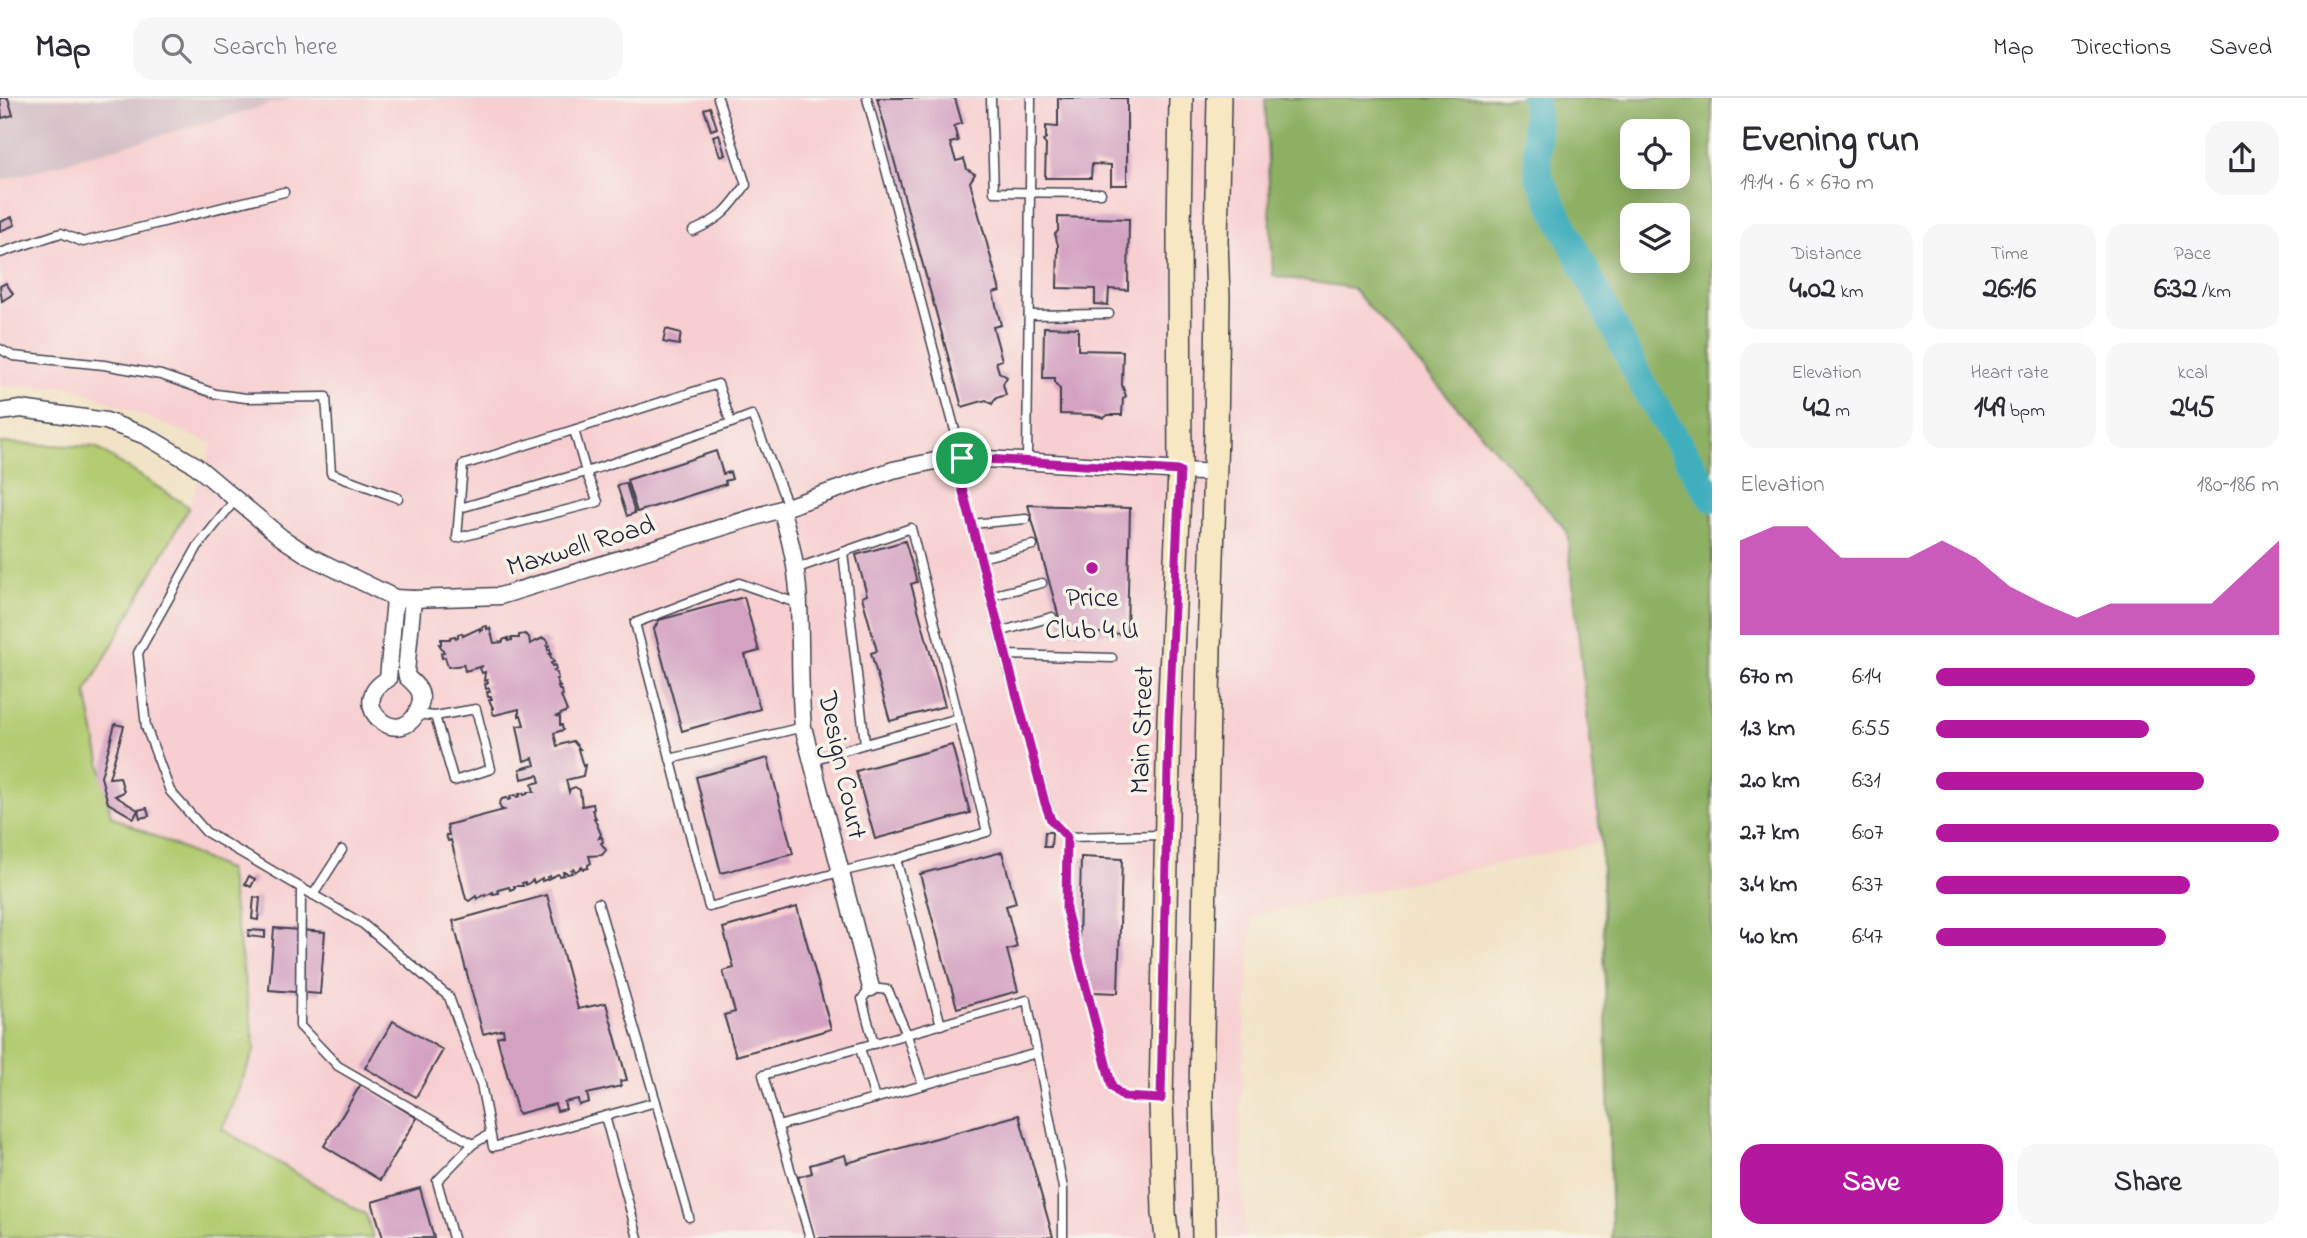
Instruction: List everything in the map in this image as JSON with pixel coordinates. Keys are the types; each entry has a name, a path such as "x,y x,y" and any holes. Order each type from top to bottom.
{"main road":[{"name":"Main Street","path":"1167,1238 1161,1099 1169,719 1180,471 1181,98"},
{"path":"1204,1238 1201,1097 1209,649 1216,473 1219,98"}],"street":[{"name":"Maxwell Road","path":"0,412 21,409 45,412 106,421 136,432 195,465 282,538 309,556 395,598 413,599 500,597 784,508 892,470 958,458 1216,473"},
{"name":"Design Court","path":"784,508 792,545 799,604 803,727 871,988"},
{"path":"395,598 388,678 373,694 372,709 380,721 393,726 404,726 416,714 421,700 417,685 407,677 406,672 413,599"}],"lane":[{"path":"694,231 715,221 730,208 746,186 718,98"},
{"path":"867,98 1005,655 1051,820 1067,837 1066,910 1112,1087 1124,1097 1161,1099"},
{"path":"991,98 994,192 1101,193"},
{"path":"1027,462 1031,98"},
{"path":"0,253 61,233 83,242 284,192"},
{"path":"1029,315 1109,314"},
{"path":"0,349 13,356 104,365 161,375 216,394 246,398 326,397 331,472 398,498"},
{"path":"574,430 598,502 457,538 463,465 718,384 731,423"},
{"path":"460,508 586,472 752,415 784,508"},
{"path":"236,499 198,546 138,653 146,727 170,791 206,832 363,924 449,997 481,1084 493,1147 656,1102"},
{"path":"971,524 1026,519"},
{"path":"795,569 911,528 988,832 896,859 709,907 635,623 739,583 799,604"},
{"path":"980,558 1032,545"},
{"path":"843,552 865,744"},
{"path":"990,596 1042,583"},
{"path":"999,632 1052,617"},
{"path":"1005,655 1112,658"},
{"path":"416,714 435,716 476,709 491,769 454,781 435,716"},
{"path":"811,760 959,718"},
{"path":"670,759 803,727"},
{"path":"1067,837 1167,835"},
{"path":"313,895 342,850"},
{"path":"896,859 941,1025"},
{"path":"301,888 300,1026 338,1066 473,1144"},
{"path":"598,903 689,1217"},
{"path":"874,1044 862,999 871,988 888,990 907,1035 923,1085"},
{"path":"810,1238 763,1075 1027,1000 1063,1188 1063,1238"},
{"path":"860,1048 875,1099"},
{"path":"778,1126 1037,1053"},
{"path":"605,1116 638,1238"},
{"path":"453,1238 437,1181 473,1144 490,1134"}],"shaded area":[{"path":"0,98 293,98 0,181"},
{"path":"293,98 1265,98 1273,276 1352,288 1567,531 1601,842 1253,916 1240,1107 1246,1238 373,1238 366,1215 222,1129 255,1049 228,870 111,817 85,692 189,507 213,444 69,386 0,387 0,181"}],"green space":[{"path":"1265,98 1712,98 1712,1238 1612,1238 1601,842 1567,531 1352,288 1273,276"},
{"path":"0,443 95,447 189,507 86,692 111,816 228,870 255,1049 222,1129 366,1215 373,1238 0,1238"}],"building":[{"path":"0,98 8,98 13,115 2,118"},
{"path":"877,98 955,98 962,123 954,126 958,141 950,143 956,161 964,159 967,169 975,174 970,182 1000,291 993,293 1001,325 993,327 1002,360 996,362 999,372 1007,377 1003,384 1006,395 996,398 992,404 986,400 962,407"},
{"path":"1058,98 1127,98 1127,185 1111,185 1111,165 1092,164 1091,178 1045,178 1046,145 1043,141 1046,138 1046,126 1058,127"},
{"path":"710,107 717,128 711,130 704,109"},
{"path":"719,134 725,155 720,156 713,136"},
{"path":"12,217 15,225 0,231 0,222"},
{"path":"1058,217 1129,219 1128,290 1109,289 1108,305 1095,304 1095,289 1057,288 1058,245 1055,234 1058,231"},
{"path":"6,283 13,294 2,301 0,286"},
{"path":"1044,327 1078,328 1078,350 1123,351 1122,385 1126,396 1123,399 1122,415 1108,415 1104,418 1060,414 1060,389 1055,378 1043,378"},
{"path":"666,329 681,333 679,345 663,342"},
{"path":"716,451 723,474 730,472 732,479 725,481 726,484 637,512 627,480"},
{"path":"626,483 635,513 627,516 617,485"},
{"path":"1028,505 1130,508 1127,634 1063,632"},
{"path":"905,541 917,582 911,584 945,706 890,721 871,653 877,651 862,597 867,595 856,555"},
{"path":"744,597 759,651 745,655 760,709 682,731 654,629 659,620"},
{"path":"487,626 494,643 508,638 508,641 512,640 511,638 519,638 519,635 525,634 529,637 530,644 543,638 548,641 549,654 554,662 551,663 552,666 555,665 558,687 567,711 557,716 560,717 563,730 554,733 557,746 573,741 580,749 583,766 585,765 583,776 566,780 569,792 575,787 580,790 582,806 593,804 594,818 601,834 599,838 602,837 601,843 606,850 602,855 589,856 591,863 588,868 582,867 575,872 574,869 567,874 563,872 564,875 550,876 542,881 542,878 534,883 533,880 526,885 525,882 522,883 523,886 498,890 499,893 485,894 477,899 476,896 469,901 466,899 451,840 448,841 446,835 449,835 447,825 504,810 499,804 502,799 508,800 511,799 510,796 517,797 519,794 534,792 532,784 540,782 538,775 522,779 520,769 535,765 533,758 524,761 517,726 524,725 519,709 493,714 489,700 492,699 488,697 487,692 490,692 485,684 488,683 487,680 484,681 485,672 482,673 480,668 483,666 465,671 463,663 448,667 445,657 442,658 441,653 444,652 439,644 441,639 456,638 458,634 462,633 463,636 480,628 480,631 483,630 482,627"},
{"path":"115,724 124,726 109,778 120,777 124,792 115,796 138,810 134,818 108,803 101,777"},
{"path":"952,745 970,813 875,839 856,771"},
{"path":"768,758 793,854 721,873 696,777"},
{"path":"147,808 149,816 140,818 138,810"},
{"path":"1045,832 1052,832 1051,847 1044,847"},
{"path":"1002,852 1016,903 1006,906 1017,947 1007,950 1018,991 957,1008 920,874"},
{"path":"1081,857 1122,859 1118,993 1092,992 1079,943"},
{"path":"249,876 255,879 251,887 245,884"},
{"path":"547,895 578,1009 606,1003 627,1080 620,1081 621,1086 587,1094 589,1102 579,1105 578,1099 564,1102 566,1109 557,1111 555,1104 518,1114 497,1037 504,1035 503,1029 483,1034 453,921"},
{"path":"254,897 260,898 258,920 252,919"},
{"path":"797,907 831,1029 736,1056 724,1015 735,1012 723,971 734,968 723,928"},
{"path":"274,928 325,932 320,994 269,990"},
{"path":"249,930 265,931 265,938 248,936"},
{"path":"393,1021 443,1050 416,1097 365,1068"},
{"path":"361,1084 417,1118 380,1180 324,1146"},
{"path":"1019,1115 1053,1237 814,1238 798,1177 812,1173 810,1165 845,1155 847,1163"},
{"path":"420,1188 434,1238 383,1238 372,1202"}],"waterway":[{"path":"1535,98 1539,177 1644,387 1712,498"}],"place":[{"name":"Price Club 4 U","path":"1092,568"}],"route":[{"path":"954,457 962,458 1180,471 1169,719 1161,1099 1124,1097 1112,1087 1066,910 1067,837 1051,820 1045,803 954,457"}]}
